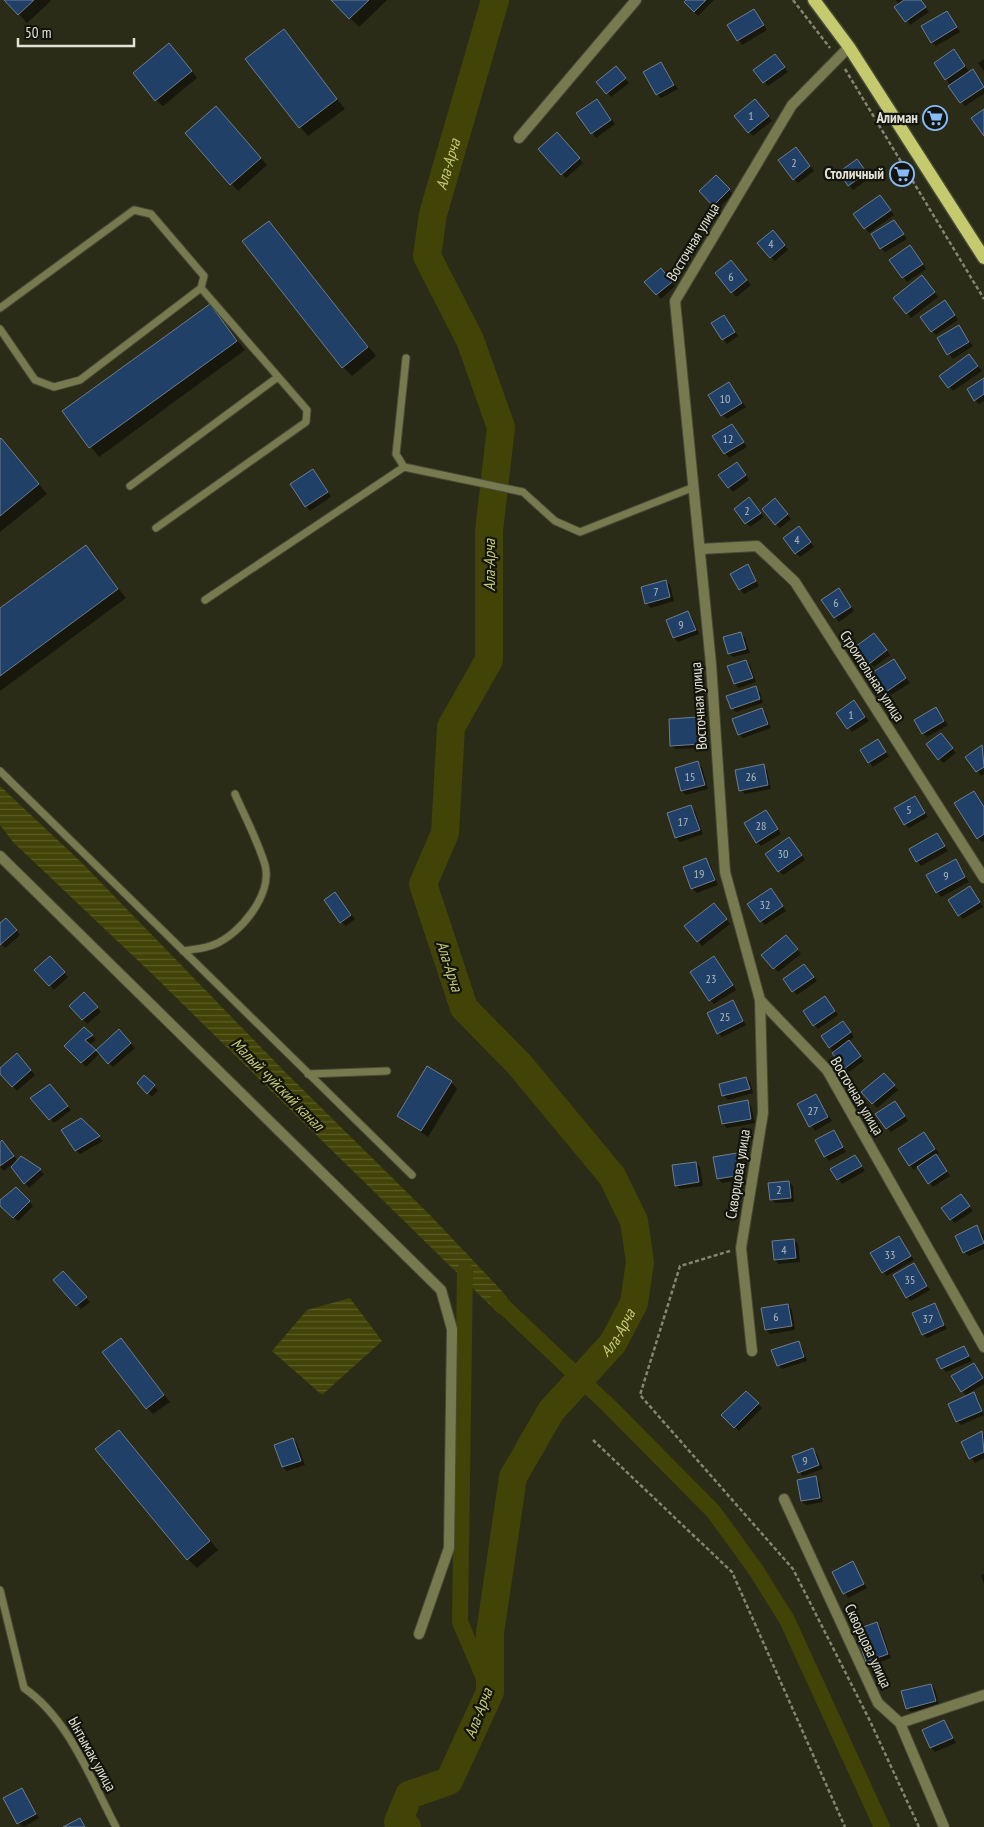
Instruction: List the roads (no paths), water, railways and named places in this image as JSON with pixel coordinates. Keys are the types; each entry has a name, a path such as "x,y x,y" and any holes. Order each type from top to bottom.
{"main road":[{"path":"814,0 849,47 984,258"}],"street":[{"path":"520,138 636,0"},
{"name":"Восточная улица","path":"849,47 792,105 675,301 711,664 725,872 760,1000 827,1070 984,1347"},
{"name":"Строительная улица","path":"700,549 757,546 795,582 984,878"},
{"path":"0,856 441,1290 452,1329 449,1548 419,1634"},
{"name":"Скворцова улица","path":"752,1352 741,1248 763,1113 760,1000"},
{"name":"Скворцова улица","path":"784,1499 878,1703 900,1723 944,1827"},
{"path":"900,1723 984,1695"}],"lane":[{"path":"0,308 134,210 151,214 204,276 201,288 80,380 54,387 35,380 0,329"},
{"path":"156,528 306,422 307,410 201,288"},
{"path":"404,467 396,454 406,358"},
{"path":"130,486 278,377"},
{"path":"205,600 404,467 523,492 555,521 580,532 694,487"},
{"path":"0,771 412,1175"},
{"path":"182,951 212,946 224,939 239,926 261,900 266,878 265,865 235,794"},
{"path":"308,1074 387,1071"},
{"name":"Ынтымак улица","path":"0,1590 24,1688 40,1699 60,1722 116,1827"}],"water":[{"name":"Малый чуйский канал","path":"0,786 81,862 284,1071 429,1214 502,1291 517,1311 510,1319 498,1313 149,971 13,842 0,825"},
{"path":"350,1298 382,1341 322,1395 272,1351 307,1310"}],"waterway":[{"name":"Ала-Арча","path":"407,1827 398,1822 409,1795 449,1781 490,1692 490,1633 513,1477 551,1411 613,1343 634,1303 640,1262 634,1221 612,1176 519,1064 464,1008 423,884 445,833 451,727 489,660 489,531 501,427 470,340 427,256 433,214 495,0"},
{"path":"465,1270 460,1622 490,1692"},
{"path":"498,1301 609,1406 713,1511 756,1570 787,1620 882,1827"}],"place":[{"name":"Алиман","path":"935,118"},
{"name":"Столичный","path":"902,174"}]}
